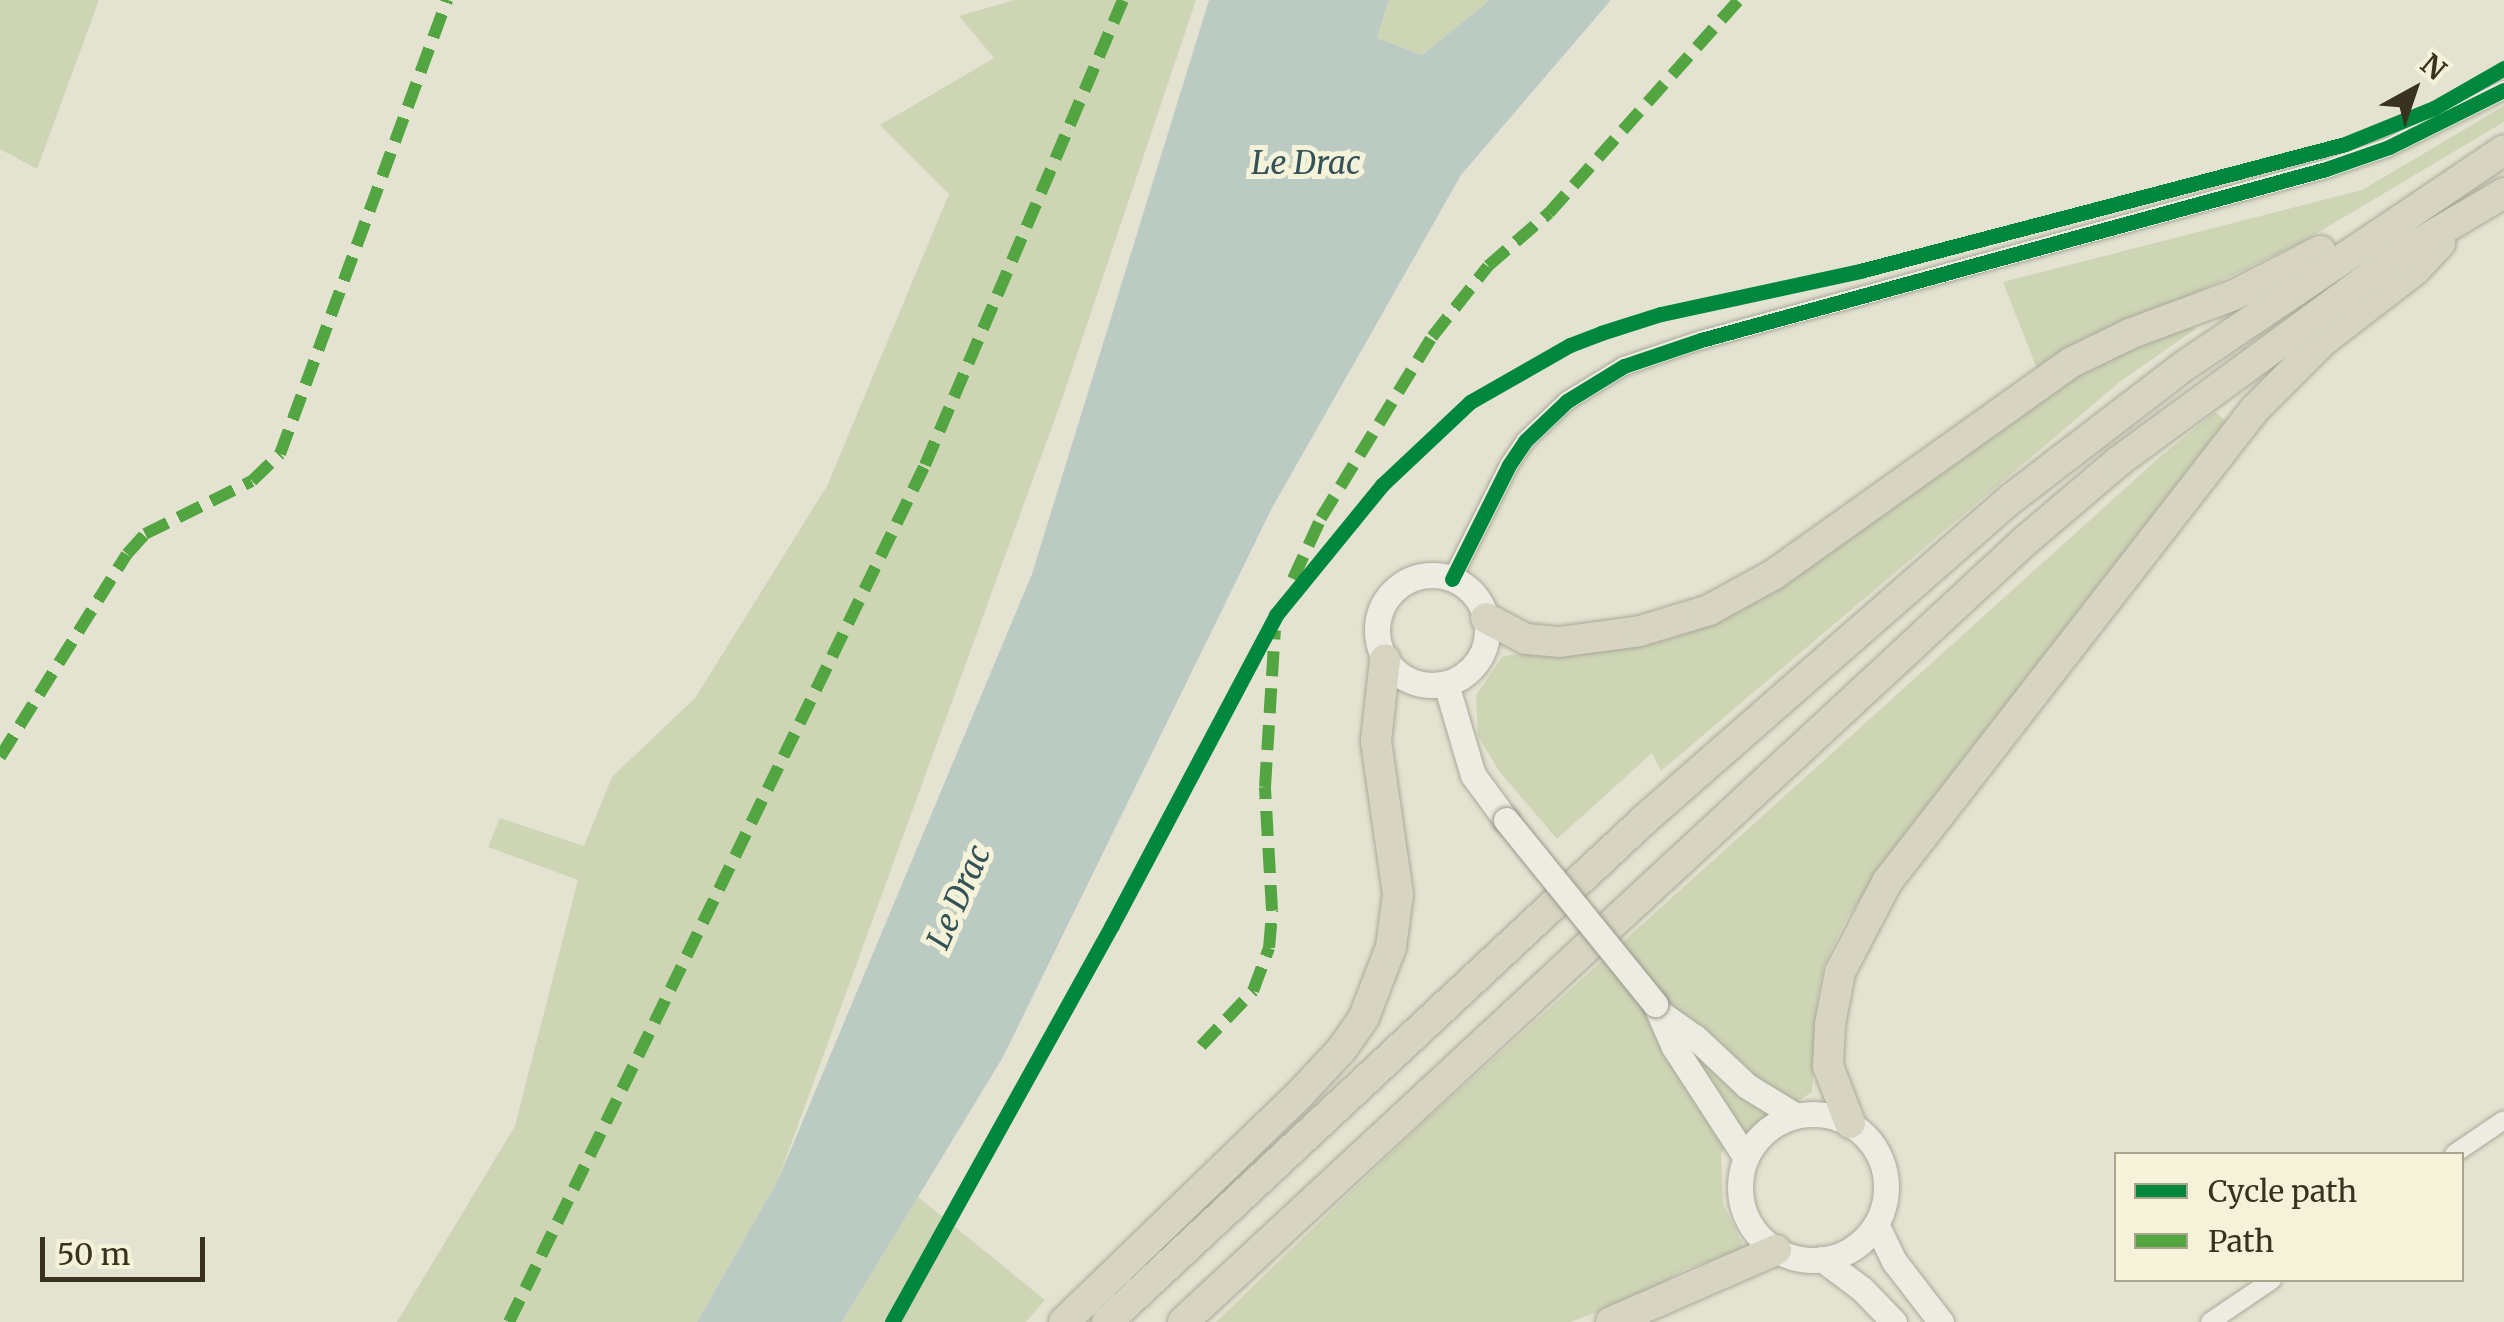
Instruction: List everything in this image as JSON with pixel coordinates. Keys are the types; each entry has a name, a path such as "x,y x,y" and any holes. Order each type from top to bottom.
{"highway":[{"path":"1107,1322 1631,832 1880,610 2084,440 2374,235 2504,150"},
{"path":"1182,1322 2025,541 2118,462 2288,333 2400,254 2504,193"},
{"path":"1850,1124 1828,1066 1830,1024 1840,972 1886,882 2255,409 2324,340 2414,270 2456,224"},
{"path":"1486,618 1526,639 1559,642 1640,631 1710,610 1773,575 2072,362 2132,333 2234,295 2297,266 2336,241 2374,235"},
{"path":"1064,1322 1301,1094 1342,1049 1364,1017 1391,947 1398,894 1376,741 1385,659"},
{"path":"1611,1322 1776,1250"}],"main road":[{"path":"1418,577 1452,579 1474,594 1486,618 1488,632 1480,659 1471,670 1446,684 1412,682 1385,659 1377,626 1390,595 1418,577"},
{"path":"1446,684 1473,775 1659,1010 1695,1037 1747,1086 1796,1116"},
{"path":"1659,1010 1674,1047 1746,1158"},
{"path":"1824,1114 1850,1124 1869,1140 1882,1162 1885,1200 1876,1224 1853,1248 1822,1260 1798,1258 1776,1250 1756,1233 1744,1210 1740,1183 1746,1158 1766,1130 1796,1116 1824,1114"},
{"path":"1876,1224 1894,1262 1940,1321"},
{"path":"1822,1260 1887,1317"}],"street":[{"path":"1452,579 1508,465 1525,442 1567,400 1624,366 1658,352 2326,169 2389,147 2504,90"},
{"path":"2457,1152 2504,1120"},
{"path":"2210,1322 2269,1282"}],"green space":[{"path":"0,0 99,0 37,169 0,149"},
{"path":"1015,0 1196,0 1061,402 778,1180 697,1322 397,1322 515,1126 578,880 488,847 500,818 584,846 612,777 695,698 827,486 949,194 880,125 994,58 959,16"},
{"path":"1389,0 1490,0 1422,55 1377,38"},
{"path":"2504,106 2504,122 2302,242 2037,369 2003,282 2362,190"},
{"path":"2175,327 2197,328 2121,381 1661,771 1652,753 1557,839 1499,771 1478,736 1476,695 1503,656 1594,647 1706,623 2098,357"},
{"path":"2215,412 2231,425 1906,836 1845,921 1824,965 1817,1001 1812,1092 1721,1153 1723,1204 1745,1249 1686,1269 1633,1299 1570,1322 1216,1322 1418,1127 2162,455"},
{"path":"918,1197 1045,1300 1026,1322 842,1322"}],"water":[{"name":"Le Drac","path":"1209,0 1389,0 1377,38 1422,55 1490,0 1611,0 1461,175 1272,508 1003,1057 842,1322 697,1322 778,1180 1032,574"}],"marked path":[{"path":"0,757 127,554 145,534 252,481 280,454 447,0"},
{"path":"509,1322 925,465 1123,0"},
{"path":"1293,579 1321,518 1432,337 1488,266 1549,213 1739,0"},
{"path":"1201,1046 1253,991 1269,948 1272,910 1265,787 1275,630"}],"cycle path":[{"path":"892,1322 1112,925 1276,615 1382,485 1470,402 1570,345 1601,333 1661,314 1860,271 2345,144 2434,108 2504,68"},
{"path":"1452,579 1525,441 1567,401 1624,366 1701,340 2326,169 2389,147 2504,90"}]}
